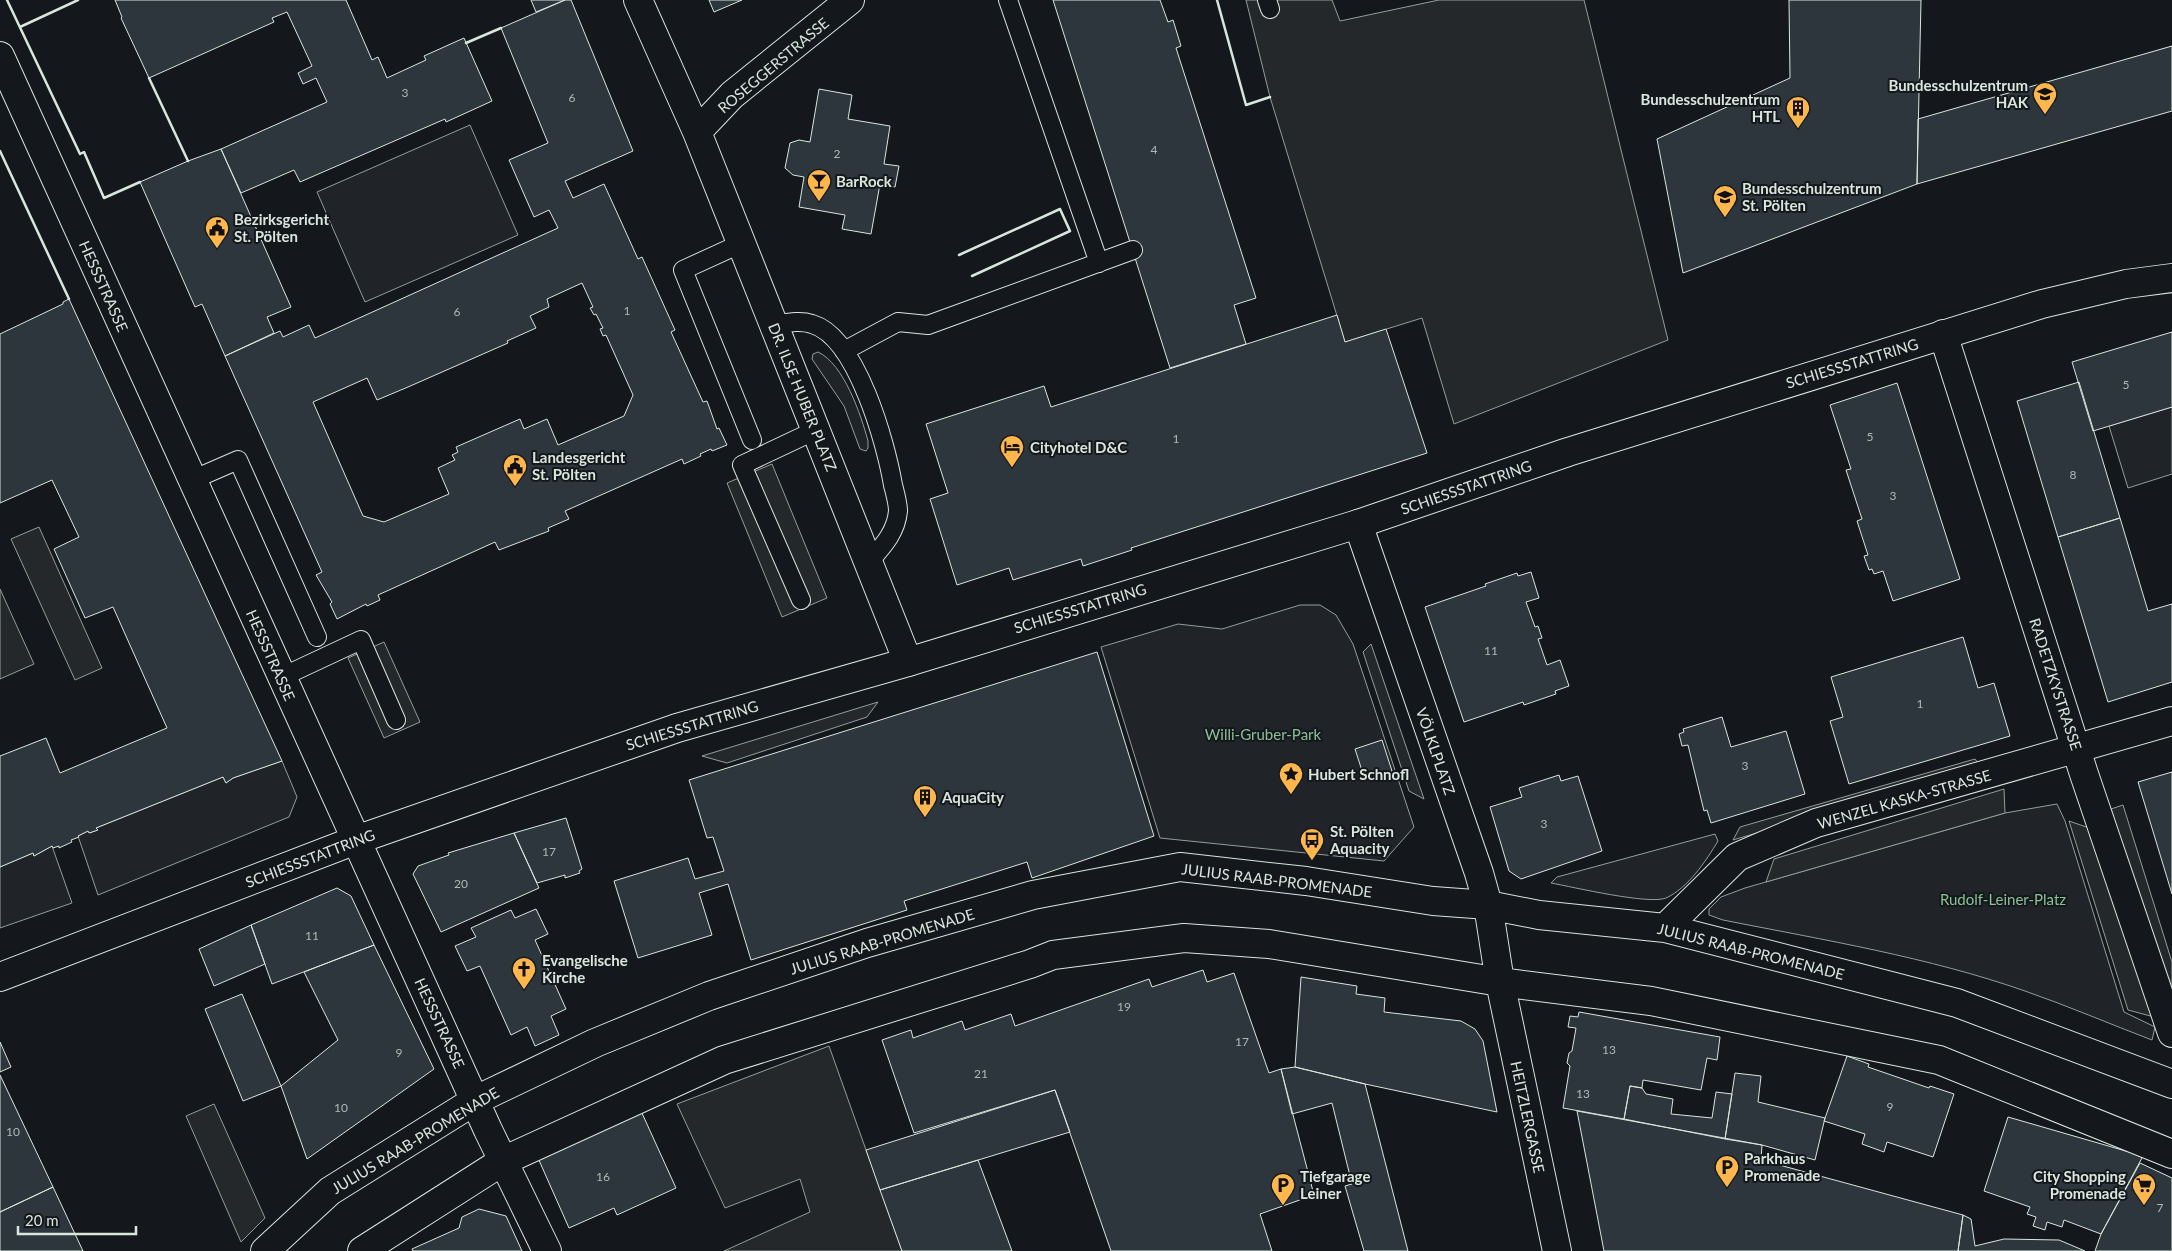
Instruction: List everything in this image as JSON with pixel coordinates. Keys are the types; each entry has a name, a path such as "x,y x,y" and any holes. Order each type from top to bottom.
{"street":[{"name":"DR. ILSE HUBER PLATZ","path":"638,0 697,132 908,662"},
{"name":"ROSEGGERSTRASSE","path":"697,132 732,96 850,0"},
{"name":"HESSSTRASSE","path":"0,56 356,840 503,1161 547,1251"},
{"name":"SCHIESSSTATTRING","path":"0,977 356,840 677,728 908,662 1358,524 1568,452 2042,304 2126,284 2172,278"},
{"name":"RADETZKYSTRASSE","path":"1943,334 2077,749 2172,1033"},
{"name":"VÖLKLPLATZ","path":"1358,524 1479,873 1488,905 1500,982"},
{"name":"WENZEL KASKA-STRASSE","path":"1665,928 1737,857 1816,823 2172,721"},
{"name":"JULIUS RAAB-PROMENADE","path":"265,1251 330,1191 476,1100 595,1042 709,996 821,958 1033,895 1180,867 1277,878 1433,901 1488,905 1539,915 1665,928 1957,1003 2172,1084"},
{"path":"362,1251 503,1161 724,1060 1030,964 1053,954 1184,938 1269,944 1500,982 1651,1001 1939,1060 2172,1154"},
{"name":"HEITZLERGASSE","path":"1500,982 1557,1251"}],"lane":[{"path":"1008,0 1099,262"},
{"path":"742,243 683,270 752,440"},
{"path":"844,351 898,322 928,325 1133,250"},
{"path":"774,325 796,322 813,324 830,335 844,351 863,384 877,420 889,460 898,511 890,538 868,562"},
{"path":"801,600 742,465 816,430"},
{"path":"192,480 238,460 317,637"},
{"path":"282,677 361,640 396,720"}],"green space":[{"path":"470,125 518,235 365,302 317,192"},
{"path":"818,352 836,367 850,391 868,441 866,451 860,449 844,406 812,359 813,354"},
{"path":"2172,407 2172,474 2128,488 2109,426"},
{"name":"Willi-Gruber-Park","path":"1300,605 1320,605 1336,615 1353,644 1414,827 1384,861 1160,838 1101,647 1178,624 1222,629"},
{"path":"282,761 297,797 289,817 98,895 78,836 88,831 90,833 97,830 96,828 223,777 226,783 233,778"},
{"name":"Rudolf-Leiner-Platz","path":"2057,804 2065,821 2124,1012 2155,1027 2152,1040 2025,991 1951,968 1876,950 1723,920 1709,915 1709,909 1721,897 1745,888 2005,813"},
{"path":"1715,834 1718,841 1702,865 1682,888 1666,898 1657,900 1628,897 1551,883 1557,877"},
{"path":"52,846 72,903 0,928 0,867 33,853 34,856"}],"shaded area":[{"path":"1246,0 1332,0 1340,21 1439,0 1584,0 1668,340 1454,424 1422,318 1345,342 1270,97"},
{"path":"772,464 827,598 782,617 727,483"},
{"path":"39,527 102,668 75,680 11,539"},
{"path":"0,589 34,664 0,679"},
{"path":"384,642 420,722 384,738 348,658"},
{"path":"1371,644 1424,799 1409,791 1363,652"},
{"path":"878,702 867,717 727,763 702,756"},
{"path":"1975,759 1981,767 1733,840 1740,827"},
{"path":"2004,789 2005,813 1766,882 1774,859"},
{"path":"2123,805 2172,962 2172,1004 2111,809"},
{"path":"2069,821 2095,830 2158,1018 2128,1010"},
{"path":"829,1046 902,1251 724,1251 810,1212 800,1179 725,1208 677,1104"},
{"path":"214,1104 265,1218 241,1242 186,1116"}],"building":[{"path":"115,0 346,0 372,60 378,57 387,78 426,60 424,56 464,38 492,101 446,122 445,119 300,182 294,170 241,193 221,149 327,102 316,78 303,84 298,73 312,66 287,12 272,18 274,22 149,78 121,18"},
{"path":"531,0 565,0 536,12"},
{"path":"565,0 571,0 633,151 565,181 573,198 604,184 638,259 642,257 675,330 671,332 703,402 707,401 717,429 719,428 727,445 712,451 711,449 684,464 682,459 565,511 569,519 548,528 549,531 499,550 495,542 378,595 380,600 367,606 366,604 337,619 330,604 332,602 316,575 322,572 225,356 280,331 283,337 309,325 315,338 558,228 549,210 534,217 509,160 548,143 501,28","holes":["582,283 593,307 590,308 594,315 596,314 603,328 600,329 603,336 606,335 633,395 624,416 558,445 547,419 524,429 520,419 456,447 458,452 452,455 455,460 438,468 449,494 384,522 363,516 313,402 367,378 377,400 508,343 507,341 536,328 530,316 549,307 547,299"]},
{"path":"709,0 742,0 714,12"},
{"path":"1053,0 1160,0 1168,22 1173,20 1181,46 1176,48 1256,298 1234,305 1246,344 1170,368"},
{"name":"Bundesschulzentrum HTL","path":"1789,0 1921,0 1917,184 1683,273 1657,139 1790,78"},
{"name":"Bundesschulzentrum HAK","path":"2172,46 2172,111 1917,184 1918,119"},
{"path":"819,89 852,95 848,119 890,126 884,164 899,166 895,187 880,184 871,234 842,229 845,215 799,207 804,177 793,175 785,168 790,143 799,140 810,142"},
{"name":"Bezirksgericht St. Pölten","path":"221,149 291,307 267,317 274,333 225,356 202,304 195,307 140,182"},
{"path":"69,299 282,761 233,778 226,783 223,777 96,828 98,830 89,833 88,831 59,848 59,846 53,848 52,846 34,856 33,853 0,867 0,756 46,738 60,773 167,728 113,607 85,618 54,549 79,537 52,480 0,503 0,334 63,304 63,302"},
{"path":"1337,315 1345,342 1386,329 1427,453 1131,548 1132,550 1083,566 1081,559 1013,580 1009,568 957,585 930,499 948,493 926,424 1044,386 1051,407"},
{"path":"2172,332 2172,407 2093,431 2072,362"},
{"path":"2079,382 2120,518 2058,537 2017,401"},
{"path":"1897,383 1960,579 1893,601 1883,571 1874,574 1872,569 1869,570 1864,556 1868,555 1857,521 1862,519 1846,470 1851,469 1830,405"},
{"path":"2120,518 2148,611 2172,604 2172,682 2108,702 2058,537"},
{"path":"1531,572 1539,598 1526,602 1535,627 1538,626 1542,638 1538,639 1547,665 1560,660 1569,686 1555,691 1556,694 1524,705 1523,702 1464,722 1425,607 1517,573 1518,576"},
{"path":"1963,637 1978,688 1994,683 2010,736 1849,784 1830,721 1843,717 1831,677"},
{"name":"AquaCity","path":"1097,652 1154,836 1032,878 1027,862 904,901 907,910 751,960 728,884 699,893 712,935 638,958 614,881 688,858 695,879 724,871 713,837 707,838 689,780"},
{"path":"1722,717 1731,747 1786,731 1805,794 1711,823 1707,810 1704,811 1688,745 1682,746 1679,734 1684,732 1683,729"},
{"path":"1382,740 1392,771 1365,780 1355,749"},
{"path":"2172,772 2172,894 2138,782"},
{"path":"1559,775 1561,781 1578,776 1602,851 1521,879 1509,871 1490,807 1522,797 1519,788"},
{"path":"566,818 582,869 579,871 580,873 565,878 565,875 537,883 514,833"},
{"path":"514,833 539,888 441,932 413,874 418,866 449,855 448,853"},
{"path":"337,888 351,896 374,945 272,984 251,925"},
{"name":"Evangelische Kirche","path":"536,909 548,934 535,940 566,1009 551,1016 559,1035 535,1046 527,1027 511,1035 480,966 467,971 455,946 476,937 471,928 511,910 515,918"},
{"path":"251,925 265,964 214,986 199,949"},
{"path":"374,945 434,1069 307,1159 281,1086 338,1040 304,972"},
{"path":"1203,970 1207,982 1234,973 1269,1073 1281,1069 1314,1195 1260,1214 1272,1251 1111,1251 1055,1090 914,1133 882,1040 911,1030 913,1038 962,1021 965,1030 1011,1014 1015,1026 1149,979 1152,987"},
{"path":"1301,977 1357,986 1356,994 1385,998 1384,1012 1461,1021 1475,1029 1483,1041 1497,1112 1295,1067"},
{"path":"242,994 281,1086 243,1101 205,1009"},
{"path":"1579,1012 1720,1037 1717,1060 1707,1058 1701,1090 1643,1080 1642,1088 1630,1086 1624,1119 1563,1108 1570,1066 1567,1063 1569,1053 1572,1051 1576,1028 1568,1027 1570,1016 1578,1017"},
{"path":"0,1042 11,1067 0,1072"},
{"path":"1847,1056 1869,1064 1868,1067 1929,1088 1930,1086 1954,1094 1933,1157 1887,1142 1884,1152 1862,1144 1865,1134 1824,1121"},
{"path":"1295,1067 1365,1084 1408,1251 1364,1251 1345,1186 1352,1184 1332,1103 1292,1114 1281,1069"},
{"path":"1735,1073 1761,1076 1758,1102 1825,1118 1815,1160 1762,1145 1725,1139"},
{"path":"0,1075 53,1187 0,1212"},
{"path":"1630,1086 1642,1088 1646,1094 1673,1099 1671,1114 1712,1118 1716,1092 1732,1094 1725,1139 1624,1119"},
{"path":"1055,1090 1070,1132 880,1190 866,1150"},
{"path":"641,1111 676,1188 617,1215 614,1208 569,1228 538,1158"},
{"name":"Parkhaus Promenade","path":"1577,1111 1762,1145 1761,1160 1963,1215 1958,1251 1604,1251"},
{"path":"2008,1117 2143,1156 2101,1234 2064,1220 2062,1227 2047,1222 2045,1230 2033,1226 2036,1217 2027,1214 2030,1207 1984,1191"},
{"path":"978,1160 1012,1251 902,1251 880,1190"},
{"name":"City Shopping Promenade","path":"2140,1163 2172,1178 2172,1251 2095,1251 2101,1234"},
{"path":"53,1187 83,1251 0,1251 0,1212"},
{"path":"479,1209 506,1216 522,1251 413,1251 412,1249 459,1228 462,1217"},
{"name":"City Shopping Promenade","path":"1963,1215 1971,1219 1975,1246 2004,1239 2059,1240 2085,1251 1958,1251"}],"wall":[{"path":"7,0 80,154 84,152 104,198 140,182"},
{"path":"20,27 78,0"},
{"path":"1217,0 1246,105 1270,97"},
{"path":"466,43 501,28"},
{"path":"149,78 188,161"},
{"path":"0,151 69,299"},
{"path":"959,255 1060,209 1070,231 972,276"}],"place":[{"name":"Bundesschulzentrum HAK","path":"2045,115"},
{"name":"Bundesschulzentrum HTL","path":"1798,129"},
{"name":"BarRock","path":"819,202"},
{"name":"Bundesschulzentrum St. Pölten","path":"1725,218"},
{"name":"Bezirksgericht St. Pölten","path":"217,249"},
{"name":"Cityhotel D&C","path":"1012,468"},
{"name":"Landesgericht St. Pölten","path":"515,487"},
{"name":"Hubert Schnofl","path":"1291,795"},
{"name":"AquaCity","path":"925,818"},
{"name":"St. Pölten Aquacity","path":"1312,861"},
{"name":"Evangelische Kirche","path":"524,990"},
{"name":"Parkhaus Promenade","path":"1727,1188"},
{"name":"Tiefgarage Leiner","path":"1283,1206"},
{"name":"City Shopping Promenade","path":"2144,1206"}]}
